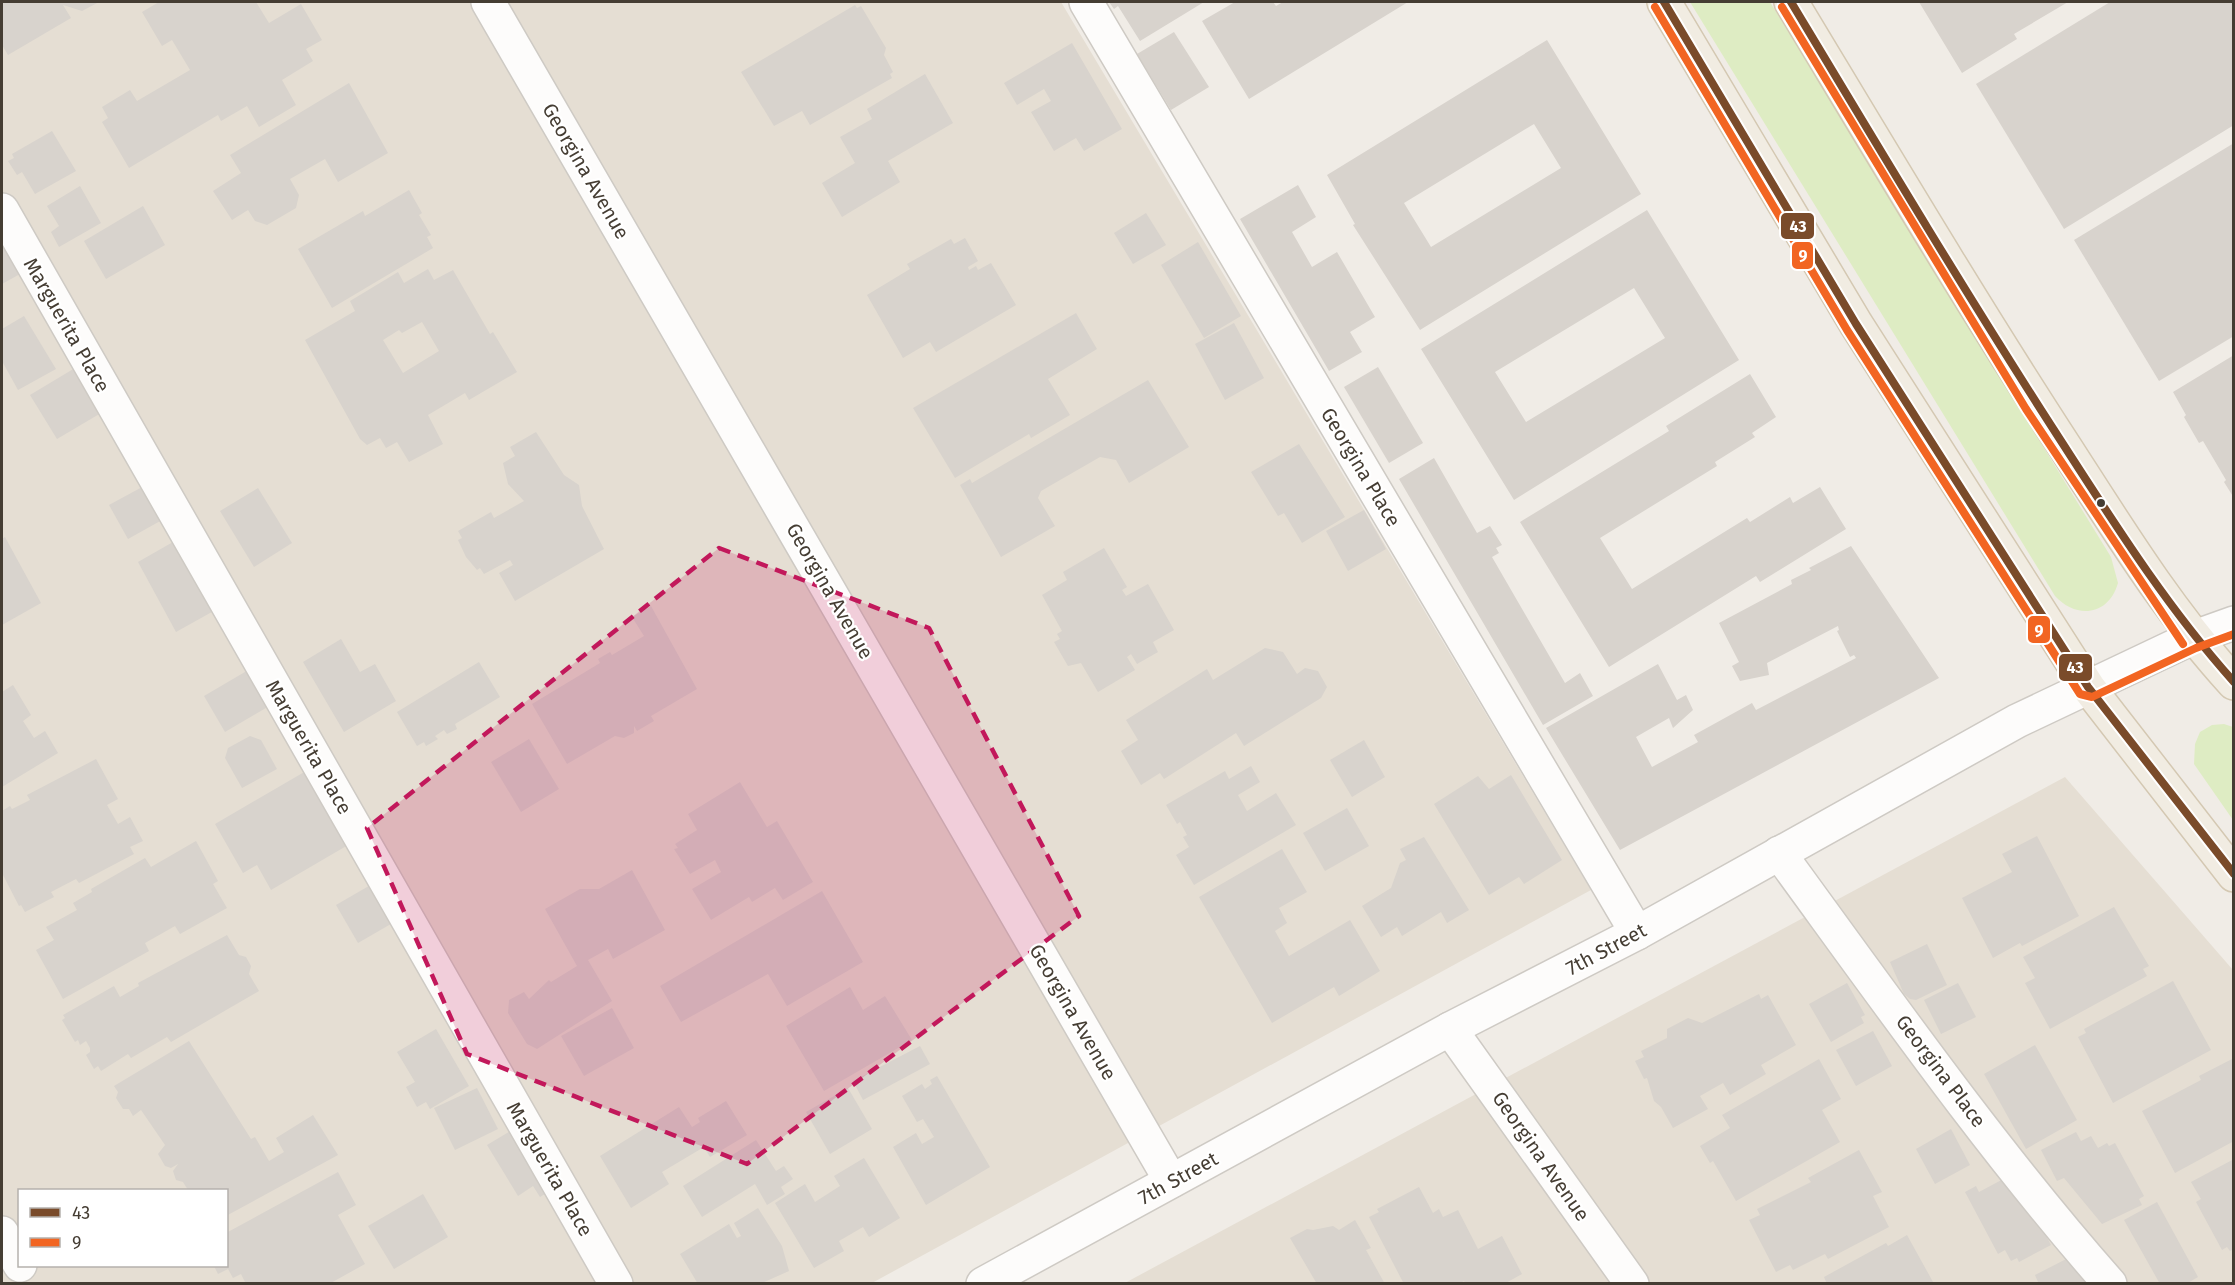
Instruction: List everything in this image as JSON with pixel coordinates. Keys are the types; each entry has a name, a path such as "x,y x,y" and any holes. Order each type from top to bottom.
{"main road":[{"path":"1664,2 1856,324 2088,687 2234,875"},
{"path":"1791,2 1989,330 2154,584 2192,638 2234,683"}],"street":[{"name":"Georgina Avenue","path":"488,2 1172,1181"},
{"name":"Georgina Place","path":"1086,2 1637,933"},
{"name":"Marguerita Place","path":"2,210 616,1284"},
{"name":"7th Street","path":"983,1284 1450,1029 1637,933 2017,721 2192,638 2234,623"},
{"name":"Georgina Place","path":"1779,853 1881,994 2051,1216 2110,1284"},
{"name":"Georgina Avenue","path":"1450,1029 1632,1284"},
{"path":"2,1233 18,1261"},
{"path":"21,1267 30,1284"}],"highlighted area":[{"path":"719,548 929,628 1079,916 747,1164 467,1054 367,828"}],"shaded area":[{"path":"2,2 1061,2 1591,890 872,1283 2,1284"},
{"path":"2065,777 2233,970 2233,1283 1123,1284"}],"green space":[{"path":"1690,2 1770,2 2111,557 2118,583 2114,594 2100,608 2091,611 2073,609 2055,596"},
{"path":"2224,724 2233,727 2233,820 2194,764 2195,744 2200,732 2212,725"}],"building":[{"path":"2,2 99,2 82,11 63,5 71,18 8,55 2,45"},
{"path":"159,2 256,2 269,23 301,4 322,40 306,49 313,61 282,80 296,105 259,127 247,106 221,121 218,115 129,168 102,122 108,118 102,107 130,90 137,101 190,70 172,40 162,46 142,12"},
{"path":"1109,2 1204,2 1140,41 1118,6 1114,9"},
{"path":"1235,2 1273,2 1276,6 1283,2 1408,2 1249,99 1202,21"},
{"path":"1919,2 2068,2 2014,34 2017,39 1962,73"},
{"path":"2110,2 2234,2 2234,125 2064,229 1976,84"},
{"path":"855,5 857,8 861,6 886,48 884,55 893,72 890,74 892,78 810,125 802,111 774,126 741,72"},
{"path":"1174,32 1209,87 1171,110 1137,54"},
{"path":"1547,40 1641,194 1420,330 1353,225 1355,224 1327,175","holes":["1534,124 1561,168 1431,247 1404,203"]},
{"path":"1072,43 1122,129 1084,151 1076,138 1054,151 1031,112 1051,101 1044,89 1017,105 1004,83"},
{"path":"925,74 953,123 888,161 900,182 842,217 822,183 855,163 840,137 872,119 867,109"},
{"path":"349,83 388,153 338,182 325,159 290,179 299,195 296,208 267,225 255,221 248,210 232,220 213,191 241,173 230,155"},
{"path":"52,131 76,171 35,194 22,172 17,175 8,161 14,158 12,154"},
{"path":"2234,143 2234,336 2159,381 2074,240"},
{"path":"1298,185 1316,217 1292,232 1312,267 1337,252 1375,317 1350,332 1362,352 1329,371 1240,219"},
{"path":"80,186 101,223 59,247 51,232 59,226 47,206"},
{"path":"409,190 422,213 419,215 431,235 427,237 433,248 332,308 298,249 363,211 365,216"},
{"path":"143,206 165,245 106,279 84,241"},
{"path":"1647,210 1739,360 1514,500 1421,349","holes":["1634,288 1665,338 1526,422 1495,372"]},
{"path":"1146,213 1166,245 1133,264 1114,233"},
{"path":"965,238 978,261 968,267 969,270 976,266 978,270 991,263 1016,305 936,352 930,342 903,358 867,295 910,269 907,264 951,239 954,244"},
{"path":"2,242 20,274 2,284"},
{"path":"1198,242 1241,316 1204,338 1161,265"},
{"path":"428,269 434,280 453,270 490,334 493,332 517,372 469,400 465,393 428,415 443,444 409,462 397,442 386,448 380,438 367,445 360,439 305,340 355,311 350,301 398,272 404,283","holes":["422,322 439,351 403,373 383,340 399,330 402,333"]},
{"path":"1076,313 1097,349 1048,379 1070,415 1031,438 1029,434 955,478 913,408"},
{"path":"24,316 56,369 18,390 2,361 2,329"},
{"path":"1234,323 1264,378 1225,400 1195,344"},
{"path":"2234,355 2234,498 2203,441 2199,443 2184,417 2186,415 2173,392"},
{"path":"1378,367 1423,443 1389,463 1344,387"},
{"path":"75,368 101,413 57,439 30,395"},
{"path":"1750,374 1776,417 1752,433 1755,437 1715,462 1717,466 1600,538 1632,589 1747,518 1750,522 1790,497 1793,503 1820,487 1846,529 1760,582 1756,576 1609,667 1520,522 1669,431 1666,426"},
{"path":"1148,380 1189,447 1129,483 1116,460 1100,457 1041,491 1038,498 1055,526 1001,557 960,485 970,479 972,483"},
{"path":"536,432 564,475 579,485 582,506 604,549 515,601 499,573 513,565 510,560 484,574 480,568 477,570 466,557 458,540 462,538 458,531 491,512 494,518 524,501 508,484 503,463 515,456 510,447"},
{"path":"1299,444 1345,517 1302,543 1284,513 1278,516 1251,472"},
{"path":"1434,458 1477,533 1490,526 1502,545 1496,548 1499,553 1492,557 1565,683 1580,673 1593,696 1543,725 1399,479"},
{"path":"144,486 162,520 128,539 109,505"},
{"path":"258,488 292,543 254,567 220,511"},
{"path":"1364,510 1386,549 1348,571 1326,531"},
{"path":"5,537 41,603 2,625 2,539"},
{"path":"180,538 219,608 176,632 138,562"},
{"path":"1851,546 1939,678 1620,850 1546,728 1658,664 1677,700 1686,695 1693,710 1673,728 1669,718 1636,737 1652,767 1698,742 1694,735 1752,703 1756,710 1856,658 1854,655 1850,657 1837,631 1838,626 1767,663 1769,675 1740,681 1732,666 1739,662 1719,623 1792,584 1791,580 1811,570 1809,568"},
{"path":"1104,548 1127,587 1122,590 1126,596 1148,584 1174,630 1153,642 1158,652 1137,664 1131,654 1127,657 1135,670 1098,692 1081,663 1068,666 1054,642 1060,639 1057,634 1062,631 1042,595 1067,580 1063,572"},
{"path":"651,606 697,689 651,716 654,721 637,731 634,726 634,733 624,738 615,736 567,764 532,704 600,663 598,659 610,652 612,655 644,636 632,617"},
{"path":"341,639 360,672 375,664 396,701 344,732 303,662"},
{"path":"1265,648 1283,652 1297,674 1305,668 1318,671 1327,687 1321,698 1244,746 1236,733 1164,779 1160,773 1141,785 1121,751 1138,740 1126,720 1207,669 1213,680"},
{"path":"479,662 500,697 455,724 457,729 447,734 444,730 435,736 438,739 426,746 424,742 417,746 397,712"},
{"path":"250,669 271,705 225,732 204,696"},
{"path":"13,685 31,715 23,721 34,738 45,731 58,753 2,787 2,692"},
{"path":"250,736 261,740 277,769 242,788 225,758 228,748"},
{"path":"529,739 559,789 521,812 491,762"},
{"path":"1364,740 1385,777 1352,797 1330,760"},
{"path":"96,759 118,799 107,805 118,824 130,817 143,841 130,847 134,854 79,883 76,879 51,892 54,897 25,912 21,905 19,906 2,873 2,811 30,800 27,795"},
{"path":"1251,766 1260,782 1238,795 1247,811 1276,793 1296,825 1194,885 1176,855 1189,847 1183,837 1187,835 1180,822 1177,824 1166,805 1225,771 1229,779"},
{"path":"306,771 348,845 271,890 257,865 243,873 215,824"},
{"path":"1511,775 1562,860 1524,884 1519,877 1489,895 1434,804 1478,776 1489,789"},
{"path":"740,782 767,827 777,821 813,882 783,900 775,888 752,902 749,897 711,920 692,889 721,872 715,860 690,874 674,849 678,848 675,844 697,830 688,814"},
{"path":"1347,808 1369,846 1325,871 1303,833"},
{"path":"2037,836 2079,916 2022,946 2020,943 1993,958 1962,898 2012,872 2002,854"},
{"path":"1424,837 1469,910 1447,923 1441,912 1402,936 1397,927 1381,937 1362,906 1391,888 1400,863 1406,860 1400,849"},
{"path":"196,841 218,881 213,884 227,908 180,934 175,926 145,943 149,951 63,999 36,950 54,940 46,927 77,910 73,903 92,892 91,889 145,858 151,867"},
{"path":"1282,849 1307,892 1279,908 1287,923 1275,931 1289,956 1350,920 1380,971 1339,996 1334,987 1272,1023 1199,897"},
{"path":"632,870 665,930 613,959 608,949 588,960 612,1001 537,1049 527,1044 508,1013 509,1000 524,992 529,999 549,980 551,982 577,966 545,909 580,889 599,889"},
{"path":"374,883 396,921 358,943 336,905"},
{"path":"822,891 863,962 787,1006 768,974 681,1022 660,986"},
{"path":"2114,907 2149,966 2143,969 2147,976 2050,1029 2025,983 2035,978 2023,957"},
{"path":"227,935 239,955 246,957 251,966 249,974 259,991 171,1042 167,1037 131,1058 128,1054 101,1071 98,1066 94,1069 86,1055 90,1052 90,1048 86,1041 80,1045 78,1040 75,1042 62,1020 65,1018 63,1015 114,986 120,997 139,986 138,983"},
{"path":"1927,944 1947,985 1916,1000 1910,999 1904,994 1890,962"},
{"path":"2173,981 2211,1050 2113,1103 2078,1037 2086,1033 2084,1029"},
{"path":"1847,983 1865,1015 1861,1017 1864,1023 1831,1042 1809,1004"},
{"path":"1958,983 1976,1017 1941,1034 1924,1000"},
{"path":"850,987 863,1010 885,996 912,1040 824,1091 786,1026"},
{"path":"1759,994 1761,999 1768,995 1796,1045 1761,1065 1766,1074 1730,1095 1723,1083 1700,1096 1708,1109 1673,1128 1661,1107 1654,1101 1647,1078 1644,1079 1635,1061 1644,1057 1641,1051 1667,1038 1667,1029 1688,1018 1702,1023"},
{"path":"612,1008 634,1048 584,1076 561,1036"},
{"path":"436,1029 469,1086 430,1109 426,1102 417,1107 406,1087 415,1082 397,1052"},
{"path":"1873,1031 1892,1066 1856,1086 1836,1050"},
{"path":"189,1041 251,1139 255,1137 269,1161 284,1152 276,1138 313,1115 338,1155 228,1215 228,1189 187,1189 183,1182 176,1180 173,1171 178,1164 171,1168 165,1166 158,1154 165,1145 141,1110 133,1116 129,1109 123,1109 116,1098 118,1092 114,1086"},
{"path":"2035,1045 2077,1120 2026,1149 1984,1074"},
{"path":"920,1046 930,1064 863,1100 853,1081"},
{"path":"2234,1058 2234,1141 2175,1173 2142,1111 2201,1080 2199,1076"},
{"path":"1819,1059 1841,1099 1822,1110 1840,1142 1736,1201 1713,1161 1710,1163 1700,1146 1730,1128 1722,1115"},
{"path":"937,1076 990,1167 926,1205 893,1147 916,1133 922,1144 934,1137 923,1119 917,1122 902,1096 922,1084 925,1089 932,1084 930,1080"},
{"path":"477,1088 498,1129 455,1150 434,1108"},
{"path":"848,1088 872,1129 830,1154 806,1112"},
{"path":"726,1101 747,1135 710,1157 704,1147 662,1172 669,1184 631,1208 600,1156 679,1107 692,1127 700,1122 698,1118"},
{"path":"519,1126 551,1190 540,1197 533,1186 518,1196 487,1145"},
{"path":"1951,1129 1970,1165 1935,1184 1916,1149"},
{"path":"2076,1132 2081,1141 2091,1136 2098,1148 2107,1143 2109,1146 2115,1143 2144,1196 2139,1199 2142,1205 2102,1224 2064,1178 2057,1181 2041,1150"},
{"path":"756,1140 776,1171 784,1166 793,1179 781,1187 785,1194 767,1205 755,1184 702,1217 683,1186"},
{"path":"1859,1150 1882,1192 1873,1196 1889,1227 1828,1259 1825,1254 1793,1270 1790,1265 1776,1272 1749,1220 1760,1215 1757,1209 1811,1182 1808,1178"},
{"path":"864,1158 900,1218 869,1237 863,1227 839,1241 844,1251 814,1268 775,1203 805,1184 815,1202 840,1186 834,1176"},
{"path":"2234,1159 2234,1249 2230,1251 2227,1247 2222,1250 2196,1202 2201,1199 2191,1182"},
{"path":"338,1172 356,1205 338,1215 365,1264 329,1284 246,1284 241,1274 233,1278 228,1269 218,1274 214,1267 228,1267 228,1232"},
{"path":"2007,1177 2026,1212 2032,1209 2051,1245 2019,1262 2017,1258 2011,1261 2005,1250 1998,1254 1965,1192 1976,1186 1979,1192"},
{"path":"1419,1187 1433,1213 1439,1209 1443,1217 1458,1210 1478,1249 1502,1236 1522,1274 1504,1284 1466,1284 1464,1281 1458,1284 1404,1284 1369,1217 1379,1212 1377,1209"},
{"path":"423,1194 448,1237 394,1269 368,1226"},
{"path":"2157,1202 2198,1277 2186,1284 2160,1284 2124,1220"},
{"path":"758,1208 782,1246 789,1271 760,1284 698,1284 680,1254 729,1224 737,1238 741,1236 734,1223"},
{"path":"1355,1220 1371,1248 1366,1250 1385,1284 1317,1284 1290,1238 1307,1229 1333,1226 1339,1230"},
{"path":"1907,1235 1933,1282 1931,1284 1827,1284 1824,1277 1886,1243 1888,1246"},
{"path":"2076,1254 2091,1284 2034,1284 2038,1282 2035,1275"}],"transit line":[{"name":"43","path":"1664,2 1856,324 2088,687 2234,874"},
{"name":"43","path":"1791,2 2018,374 2095,493 2184,622 2234,682"},
{"name":"9","path":"1655,7 1847,330 2080,694 2092,697 2196,648 2234,634"},
{"name":"9","path":"1782,7 2026,409 2183,644"}]}
